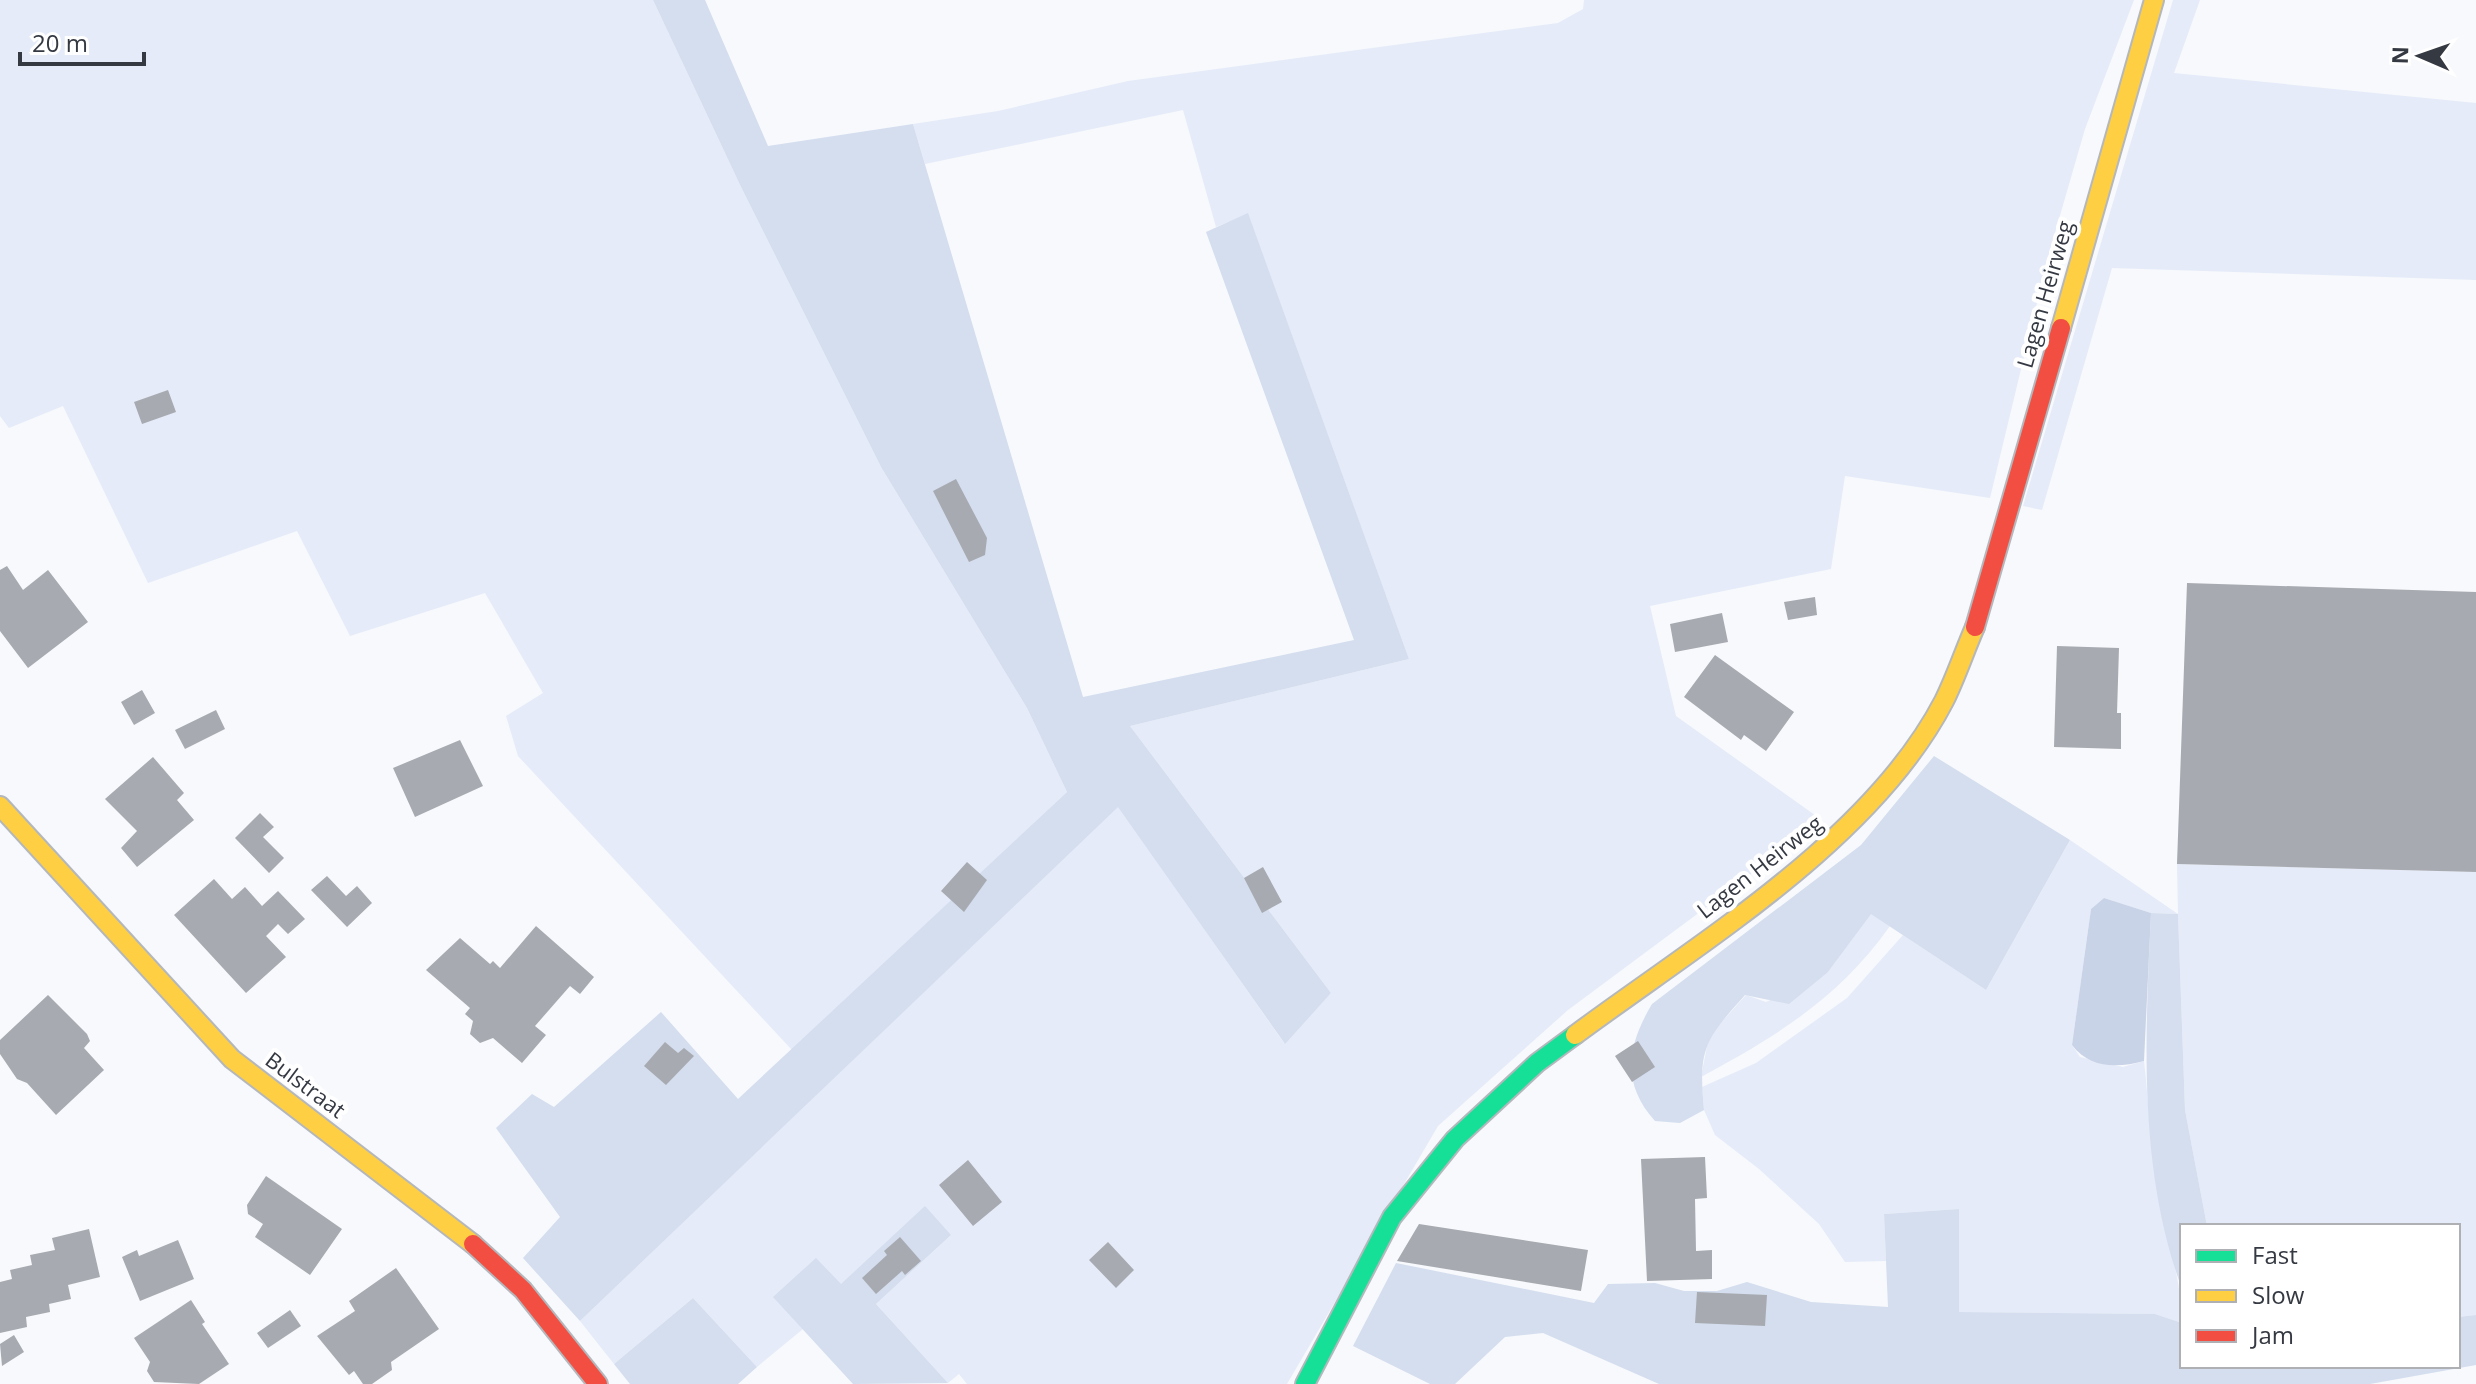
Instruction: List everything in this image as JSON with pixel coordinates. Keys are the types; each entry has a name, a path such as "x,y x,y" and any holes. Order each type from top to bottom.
{"street":[{"name":"Lagen Heirweg","path":"1305,1384 1392,1217 1455,1139 1537,1063 1821,853 1891,778 1943,702 1979,617 2154,0"},
{"name":"Bulstraat","path":"0,806 232,1059 455,1228 523,1290 598,1384"}],"shaded area":[{"path":"0,0 653,0 742,189 881,467 1027,708 1067,792 792,1050 518,756 506,716 543,693 485,593 350,636 297,531 148,583 63,406 9,428 0,416"},
{"path":"653,0 705,0 768,146 913,124 1083,697 1354,640 1206,232 1248,213 1409,659 1130,726 1331,993 1285,1044 1118,807 580,1321 523,1258 560,1217 496,1128 532,1094 554,1107 661,1012 738,1099 1067,792 1027,708 881,467 742,189"},
{"path":"1584,0 2134,0 2085,129 2048,257 1990,498 1845,476 1831,569 1650,606 1676,716 1819,818 1782,851 1568,1010 1438,1126 1287,1384 967,1384 959,1374 948,1383 876,1304 951,1235 841,1284 774,1297 803,1329 757,1367 693,1298 614,1364 580,1321 1118,806 1284,1043 1331,993 1130,726 1409,659 1248,214 1216,227 1183,110 925,164 913,124 998,111 1128,81 1558,23 1583,9"},
{"path":"2173,0 2200,0 2174,73 2476,103 2476,280 2112,268 2042,510 2023,506"},
{"path":"1934,756 2070,840 1986,990 1871,914 1828,972 1789,1004 1745,995 1721,1023 1707,1046 1702,1072 1704,1110 1680,1123 1655,1121 1637,1093 1631,1064 1637,1035 1652,1004 1861,845"},
{"path":"2070,840 2178,914 2151,913 2104,898 2091,909 2072,1045 2080,1057 2123,1067 2144,1061 2155,1174 2176,1273 2180,1322 2155,1314 1958,1312 1959,1209 1884,1214 1886,1261 1845,1262 1819,1224 1759,1169 1715,1135 1704,1110 1702,1087 1756,1063 1847,998 1903,935 1986,990"},
{"path":"2177,864 2476,872 2476,1315 2460,1317 2460,1224 2207,1224 2185,1110"},
{"path":"2104,898 2151,913 2144,1061 2124,1065 2105,1065 2087,1059 2072,1045 2091,909"},
{"path":"1871,913 1890,926 1870,952 1828,995 1781,1030 1701,1077 1709,1036 1746,995 1766,1002 1828,972"},
{"path":"2151,913 2178,914 2185,1110 2207,1224 2180,1224 2180,1283 2168,1244 2151,1151 2147,1008"},
{"path":"925,1206 951,1235 876,1304 948,1383 853,1384 773,1297 816,1258 841,1284"},
{"path":"1959,1209 1959,1312 2155,1314 2180,1322 2180,1368 2459,1368 2370,1384 1659,1384 1543,1333 1505,1337 1455,1384 1430,1384 1353,1346 1396,1263 1594,1303 1608,1284 1655,1283 1684,1291 1717,1291 1747,1282 1811,1302 1888,1307 1884,1214"},
{"path":"693,1298 757,1367 738,1384 630,1384 614,1364"},
{"path":"2476,1315 2476,1365 2460,1368 2460,1317"}],"building":[{"path":"168,390 176,412 142,424 134,402"},
{"path":"956,479 987,538 985,555 969,562 933,491"},
{"path":"7,566 23,590 48,570 88,622 28,668 0,631 0,570"},
{"path":"2187,583 2476,592 2476,872 2177,864"},
{"path":"1815,597 1817,615 1788,620 1784,602"},
{"path":"1722,613 1728,642 1675,652 1670,624"},
{"path":"2057,646 2119,648 2117,713 2121,713 2121,749 2054,747"},
{"path":"1715,655 1794,712 1766,751 1744,735 1741,740 1684,697"},
{"path":"142,690 155,713 134,725 121,702"},
{"path":"216,710 225,729 185,749 175,730"},
{"path":"460,740 483,786 415,817 393,768"},
{"path":"153,757 184,793 177,800 194,820 137,867 121,848 137,831 105,799"},
{"path":"260,813 274,827 263,837 284,858 269,873 235,838"},
{"path":"967,862 987,880 964,912 941,891"},
{"path":"1263,867 1282,902 1262,913 1244,878"},
{"path":"327,876 346,896 357,886 372,903 347,927 311,890"},
{"path":"214,879 232,899 245,887 262,906 278,891 305,919 288,934 278,924 266,936 286,957 246,993 174,915"},
{"path":"536,926 594,977 580,994 570,986 535,1026 546,1035 522,1063 493,1038 480,1043 470,1034 473,1021 465,1014 470,1008 426,970 460,938 490,964 493,961 500,968"},
{"path":"48,995 87,1034 90,1041 84,1048 104,1070 56,1115 27,1083 17,1079 0,1054 0,1040"},
{"path":"1638,1041 1655,1067 1632,1082 1615,1056"},
{"path":"665,1042 678,1053 684,1048 694,1056 666,1085 644,1066"},
{"path":"1705,1157 1707,1198 1695,1199 1696,1251 1712,1250 1712,1279 1647,1281 1641,1159"},
{"path":"968,1160 1002,1202 973,1226 939,1185"},
{"path":"266,1176 342,1229 310,1275 255,1237 263,1224 248,1214 247,1205"},
{"path":"1419,1224 1588,1250 1581,1291 1397,1261"},
{"path":"89,1229 100,1277 68,1285 71,1299 49,1304 50,1312 26,1317 27,1327 0,1333 0,1282 12,1279 10,1270 32,1265 30,1255 55,1250 52,1238"},
{"path":"900,1237 921,1261 905,1275 902,1271 876,1294 862,1278 887,1255 884,1251"},
{"path":"178,1240 194,1279 140,1301 122,1257 137,1250 139,1256"},
{"path":"1108,1242 1134,1270 1116,1288 1089,1260"},
{"path":"396,1268 439,1329 391,1362 392,1370 372,1384 363,1384 354,1371 349,1375 317,1336 355,1311 349,1301"},
{"path":"1697,1292 1767,1295 1765,1326 1695,1323"},
{"path":"191,1300 205,1322 202,1324 229,1364 199,1384 154,1382 147,1371 150,1362 134,1338"},
{"path":"290,1310 301,1326 268,1348 257,1333"},
{"path":"14,1335 24,1352 2,1366 0,1344"}],"traffic: fast":[{"path":"1305,1384 1392,1217 1455,1139 1537,1063 1575,1035"}],"traffic: slow":[{"path":"2061,328 2154,0"},
{"path":"1575,1035 1779,886 1828,844 1873,799 1913,751 1944,701 1975,627"},
{"path":"0,806 232,1059 473,1244"}],"traffic: jam":[{"path":"1975,627 2061,328"},
{"path":"473,1244 523,1290 598,1384"}]}
